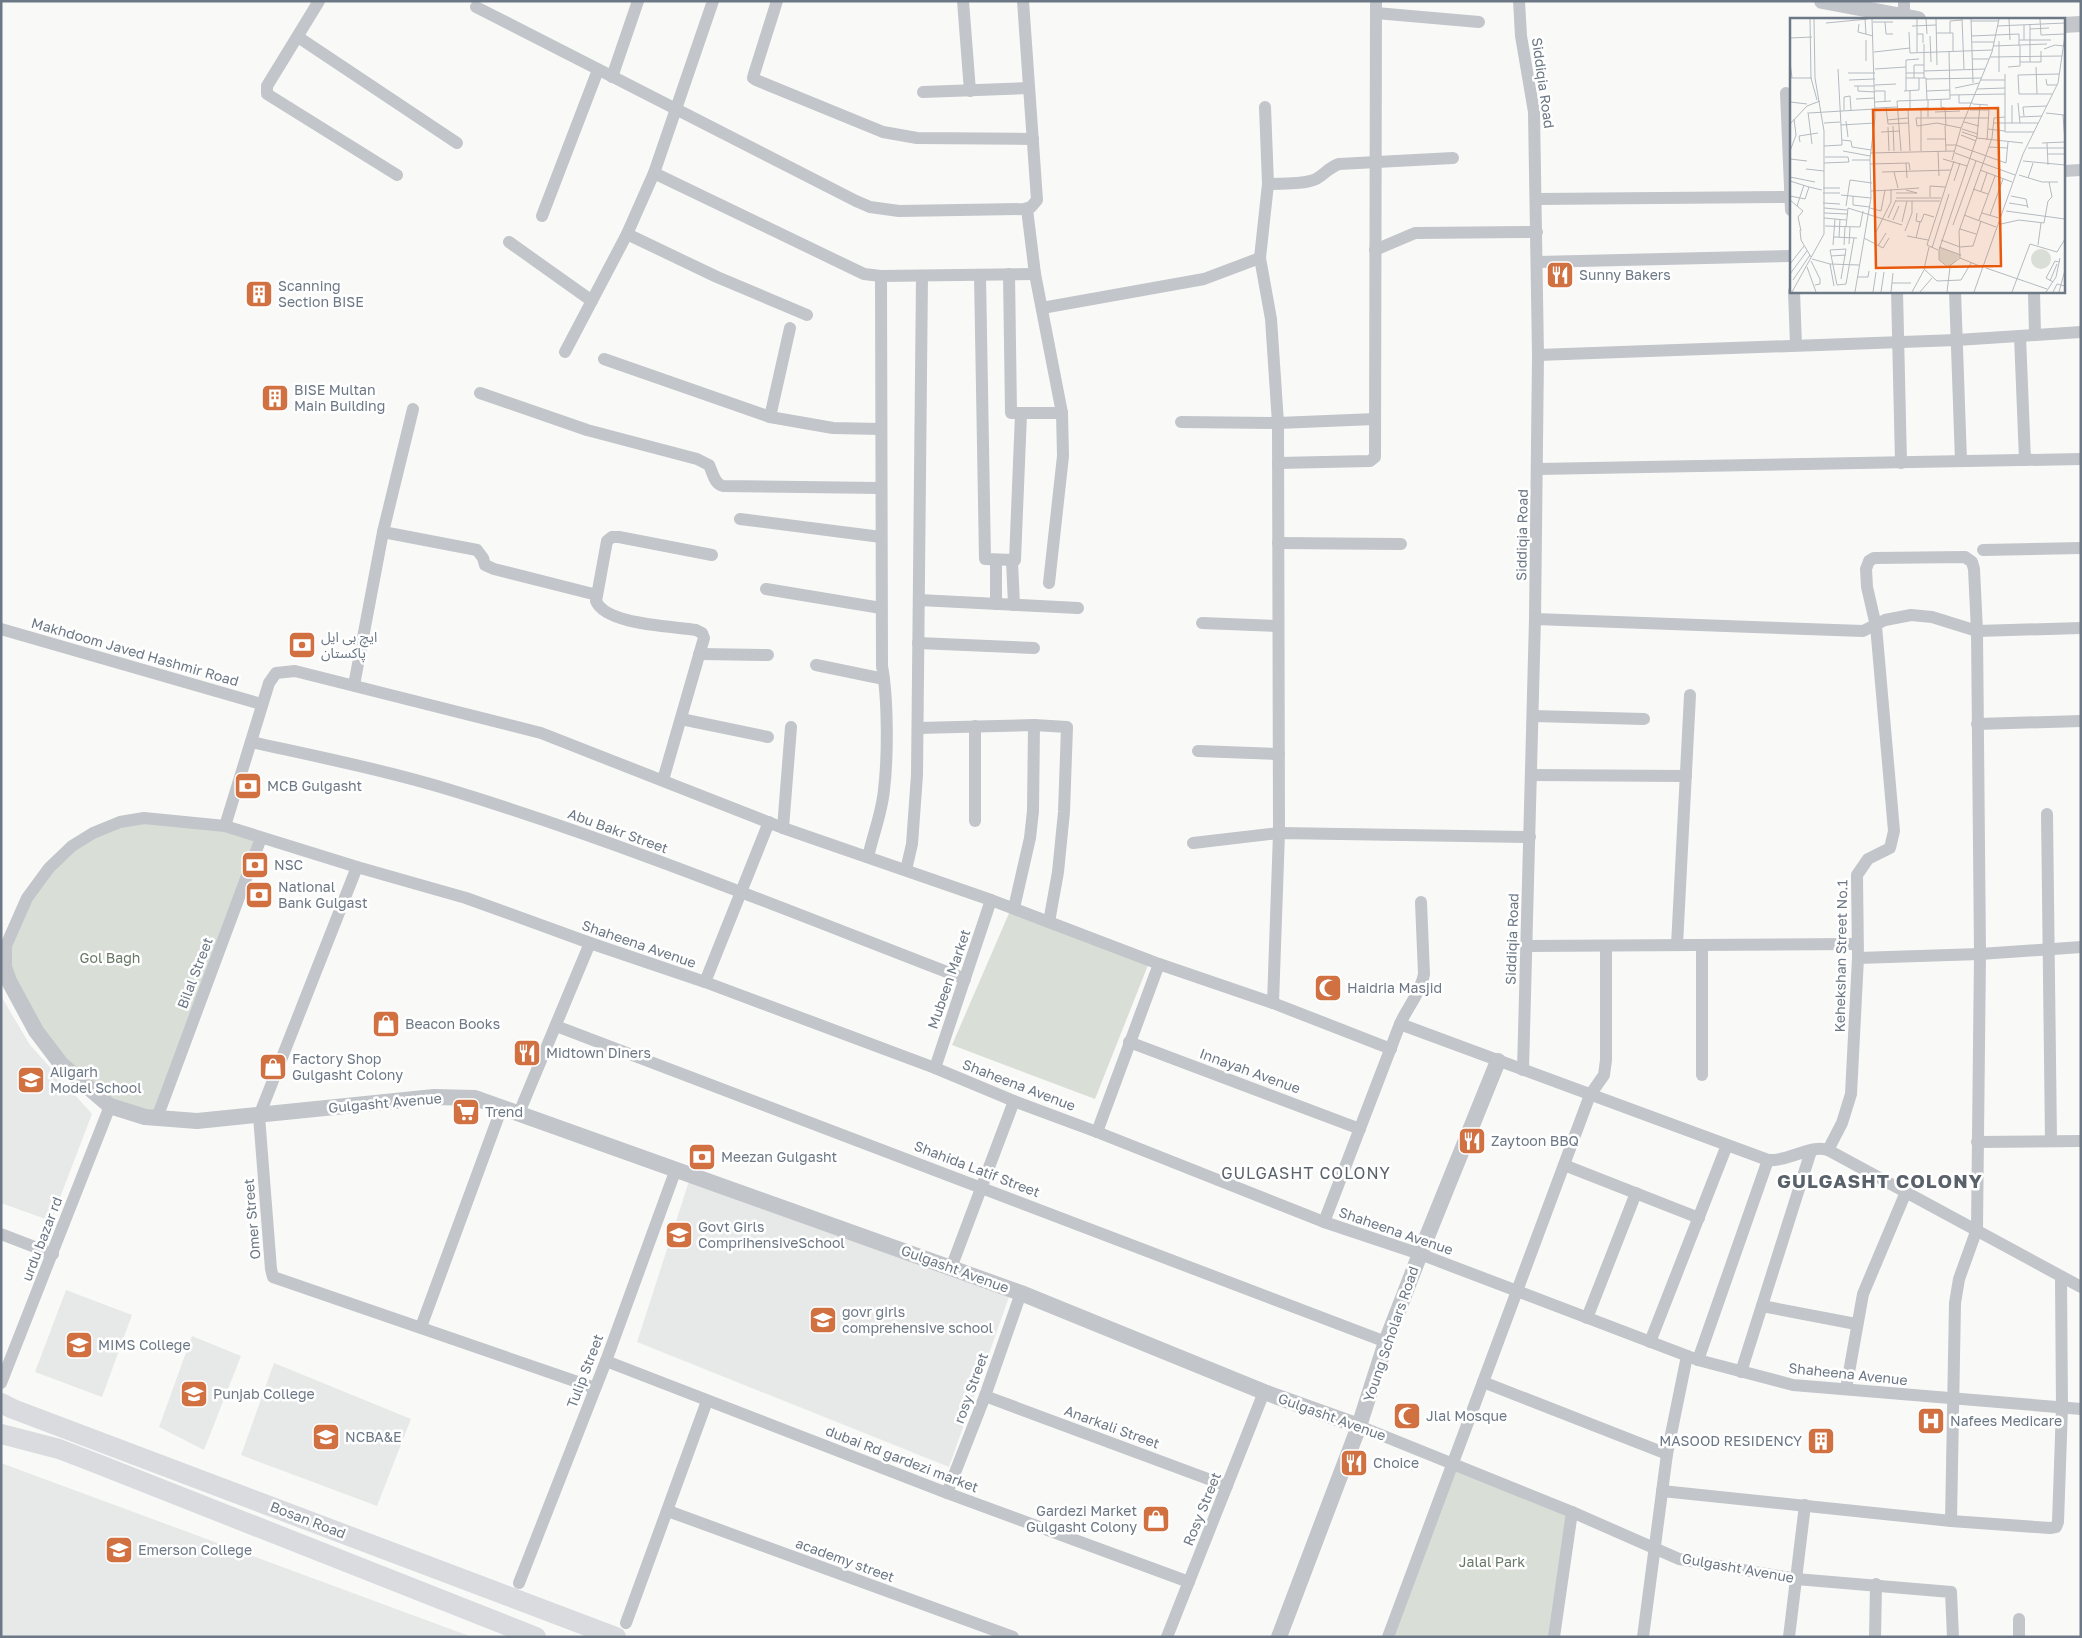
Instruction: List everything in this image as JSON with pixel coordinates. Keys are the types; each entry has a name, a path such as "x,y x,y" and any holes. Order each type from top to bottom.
{"main road":[{"name":"Bosan Road","path":"1,1403 13,1409 621,1630"},
{"name":"Bosan Road","path":"1,1434 59,1449 536,1637"}],"street":[{"path":"319,1 267,86 267,94 397,175"},
{"path":"612,77 638,1"},
{"path":"565,352 627,234 654,173 713,1"},
{"path":"777,1 754,74 756,80 883,132 905,137 1033,139"},
{"path":"962,1 970,91"},
{"path":"476,7 870,207 899,211 1027,209 1037,200 1023,1"},
{"name":"Siddiqia Road","path":"1519,1 1521,36 1534,112 1538,355 1538,469 1532,775 1523,1070"},
{"path":"1822,1 1909,12"},
{"path":"1278,463 1374,460 1376,7 1479,22"},
{"path":"2064,25 2081,24"},
{"path":"298,37 457,143"},
{"path":"542,216 598,70"},
{"path":"923,92 1029,88"},
{"path":"1536,199 1790,197 1786,93"},
{"path":"1265,107 1268,184 1260,258 1271,319 1278,423 1279,833 1273,1003"},
{"path":"1268,184 1315,179 1329,168 1339,164 1453,158"},
{"path":"2064,171 2081,170"},
{"path":"654,173 864,274 881,276 1035,274"},
{"path":"1027,209 1035,274 1062,413 1063,456 1049,583"},
{"path":"1375,250 1415,233 1537,232"},
{"path":"627,234 716,277 807,315"},
{"path":"509,242 592,301"},
{"path":"1537,262 1790,256"},
{"path":"1042,308 1204,279 1260,258"},
{"path":"1009,274 1010,411 1011,413 1021,414 1062,413"},
{"path":"980,275 984,558 996,560 1016,559 1021,414"},
{"path":"868,857 884,790 886,745 881,608 881,276"},
{"path":"906,870 912,844 917,775 922,276"},
{"path":"1794,292 1796,345"},
{"path":"1897,292 1901,462"},
{"path":"1955,292 1962,462"},
{"path":"2034,292 2035,335"},
{"path":"770,417 790,328"},
{"path":"1538,355 1957,340 2081,332"},
{"path":"2020,336 2025,460"},
{"path":"604,359 770,417 833,428 881,429"},
{"path":"480,393 586,430 697,459 709,465 718,485 881,488"},
{"path":"354,685 383,532 413,409"},
{"path":"1181,422 1278,423 1375,419"},
{"path":"1538,469 2081,459"},
{"path":"740,519 881,537"},
{"path":"383,532 477,550 484,558 485,565 494,569 597,595"},
{"path":"663,780 704,638 702,633 696,630 620,619 599,608 596,602 607,541 612,537 712,555"},
{"path":"1278,543 1401,544"},
{"path":"1983,550 2081,548"},
{"name":"Kehekshan Street No.1","path":"1828,1150 1842,1123 1851,1094 1858,958 1857,875 1868,859 1890,848 1893,843 1894,832 1876,626 1867,587 1866,569 1869,560 1874,558 1965,558 1972,562 1977,631"},
{"path":"996,560 996,604"},
{"path":"1012,560 1014,605"},
{"path":"766,589 881,608"},
{"path":"919,600 1078,608"},
{"path":"1535,619 1864,631 1885,620 1912,615 1932,617 1977,631 2081,628"},
{"path":"1202,623 1278,626"},
{"name":"Makhdoom Javed Hashmir Road","path":"1,629 261,704"},
{"path":"1951,1521 1955,1303 1959,1279 1976,1230 1980,954 1977,631"},
{"path":"918,643 1034,648"},
{"path":"699,654 768,655"},
{"path":"816,665 884,679"},
{"path":"225,826 269,683 276,673 296,671 541,733 783,828 1014,908 1159,964 1273,1003 1391,1049"},
{"path":"1676,945 1690,695"},
{"path":"1533,716 1644,719"},
{"path":"681,718 768,737"},
{"path":"1977,724 2081,721"},
{"path":"918,728 1034,725 1064,726 1068,729 1064,812 1058,872 1049,922"},
{"path":"1014,908 1030,838 1033,811 1034,725"},
{"path":"974,726 975,821"},
{"path":"783,828 792,727"},
{"name":"Abu Bakr Street","path":"251,742 455,791 583,833 965,978"},
{"path":"1198,751 1278,754"},
{"path":"1532,775 1686,776"},
{"path":"2047,814 2051,1141"},
{"name":"Shaheena Avenue","path":"3,950 28,898 49,868 72,846 93,833 120,822 144,818 225,826 466,898 590,944 705,982 935,1068 1014,1101 1324,1222 1420,1254 1693,1358 1793,1385 2081,1409"},
{"path":"705,982 769,822"},
{"path":"1193,843 1279,833 1530,837"},
{"name":"Bilal Street","path":"156,1118 261,838"},
{"name":"Omer Street","path":"357,867 259,1116 273,1277 595,1388"},
{"name":"Mubeen Market","path":"935,1068 991,900"},
{"path":"1324,1222 1400,1024 1408,1006 1422,985 1424,974 1421,902"},
{"path":"519,1113 590,944"},
{"path":"1527,946 1857,944"},
{"path":"1702,945 1702,1075"},
{"path":"1388,1637 1590,1095 1604,1075 1606,1068 1606,946"},
{"path":"1858,958 1980,954 2081,947"},
{"name":"Gulgasht Avenue","path":"3,950 3,967 9,981 41,1037 61,1064 110,1106 144,1117 197,1121 434,1097 475,1098 1021,1293 1264,1392 1359,1426 1572,1512 1679,1559 1796,1579 1876,1584 1951,1592 1953,1637"},
{"path":"1097,1132 1159,964"},
{"path":"1400,1024 1768,1160 1782,1160 1823,1148 2061,1278 2081,1287"},
{"name":"Shahida Latif Street","path":"556,1026 1386,1342"},
{"name":"Innayah Avenue","path":"1129,1042 1360,1128"},
{"name":"Young Scholars Road","path":"1279,1637 1359,1426 1386,1342 1498,1061"},
{"path":"951,1268 1014,1101"},
{"name":"urdu bazar rd","path":"1,1383 110,1106"},
{"path":"421,1327 502,1108"},
{"path":"1977,1142 2081,1141"},
{"path":"1650,1342 1727,1145"},
{"path":"1741,1372 1812,1151"},
{"path":"1643,1637 1667,1454 1693,1358 1768,1160"},
{"path":"1564,1165 1699,1218"},
{"name":"Tulip Street","path":"519,1583 606,1360 676,1169"},
{"path":"1846,1390 1862,1294 1906,1192"},
{"path":"1587,1318 1636,1193"},
{"path":"1,1234 53,1254"},
{"path":"1662,1491 1804,1504 1951,1521 2056,1527 2058,1522 2062,1408 2061,1278"},
{"name":"rosy Street","path":"948,1493 986,1396 1021,1293"},
{"path":"1762,1306 1856,1324"},
{"name":"dubai Rd gardezi market","path":"606,1360 707,1401 948,1493 1189,1582"},
{"path":"1483,1382 1667,1454"},
{"name":"Rosy Street","path":"1167,1637 1264,1392"},
{"name":"Anarkali Street","path":"986,1396 1227,1486"},
{"path":"621,1630 668,1511 707,1401"},
{"path":"1790,1637 1804,1504"},
{"name":"academy street","path":"668,1511 1013,1637"},
{"path":"1554,1637 1572,1512"},
{"path":"1875,1637 1876,1584"},
{"path":"2019,1619 2019,1637"}],"shaded area":[{"name":"Aligarh Model School","path":"1,996 30,1045 92,1114 51,1221 1,1203"},
{"name":"govr girls comprehensive school","path":"690,1178 1009,1297 949,1467 637,1342"},
{"path":"66,1290 132,1315 102,1397 35,1372"},
{"path":"192,1336 241,1356 204,1450 159,1427"},
{"name":"NCBA&E","path":"274,1363 411,1419 377,1506 241,1455"},
{"name":"Emerson College","path":"1,1463 472,1637 1,1637"}],"green space":[{"name":"Gol Bagh","path":"144,818 261,838 157,1118 110,1106 61,1064 4,967 27,898 72,846"},
{"path":"1013,904 1152,955 1095,1099 952,1045"},
{"name":"Jalal Park","path":"1453,1464 1572,1512 1554,1637 1388,1637"}],"place":[{"name":"Sunny Bakers","path":"1560,275"},
{"name":"Scanning Section BISE","path":"259,294"},
{"name":"BISE Multan Main Building","path":"275,398"},
{"name":"ایچ بی ایل پاکستان","path":"302,645"},
{"name":"MCB Gulgasht","path":"248,786"},
{"name":"NSC","path":"255,865"},
{"name":"National Bank Gulgast","path":"259,895"},
{"name":"Haidria Masjid","path":"1328,988"},
{"name":"Beacon Books","path":"386,1024"},
{"name":"Midtown Diners","path":"527,1053"},
{"name":"Factory Shop Gulgasht Colony","path":"273,1067"},
{"name":"Aligarh Model School","path":"31,1080"},
{"name":"Trend","path":"466,1112"},
{"name":"Zaytoon BBQ","path":"1472,1141"},
{"name":"Meezan Gulgasht","path":"702,1157"},
{"name":"Govt Girls ComprihensiveSchool","path":"679,1235"},
{"name":"govr girls comprehensive school","path":"823,1320"},
{"name":"MIMS College","path":"79,1345"},
{"name":"Punjab College","path":"194,1394"},
{"name":"Jlal Mosque","path":"1407,1416"},
{"name":"Nafees Medicare","path":"1931,1421"},
{"name":"NCBA&E","path":"326,1437"},
{"name":"MASOOD RESIDENCY","path":"1821,1441"},
{"name":"Choice","path":"1354,1463"},
{"name":"Gardezi Market Gulgasht Colony","path":"1156,1519"},
{"name":"Emerson College","path":"119,1550"}],"district":[{"name":"GULGASHT COLONY","path":"1306,1173"},
{"name":"GULGASHT COLONY","path":"1880,1181"}]}
